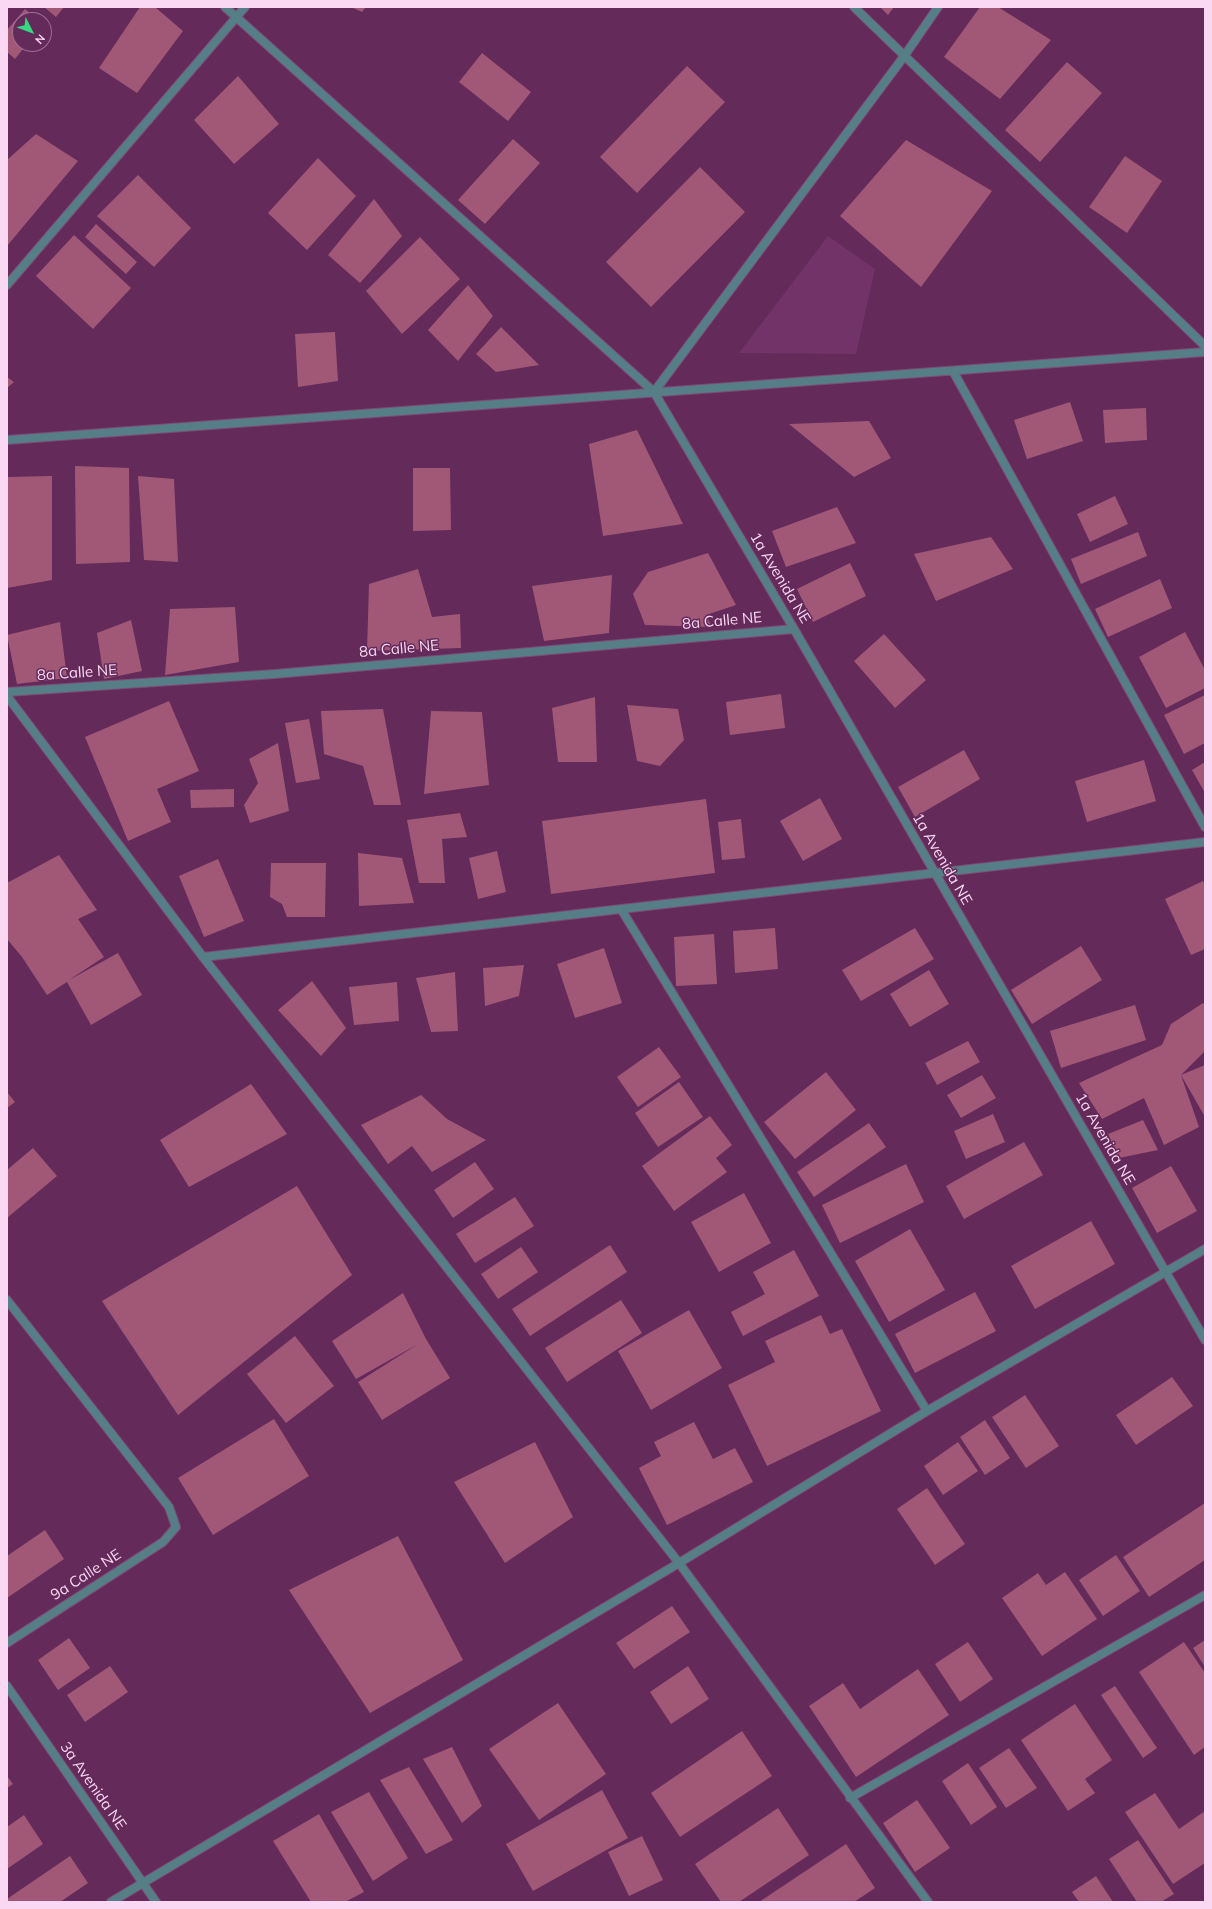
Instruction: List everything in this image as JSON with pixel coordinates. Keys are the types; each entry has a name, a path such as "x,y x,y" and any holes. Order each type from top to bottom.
{"street":[{"name":"1a Avenida NE","path":"225,7 654,392 794,629 933,872 1205,1340"},
{"path":"7,285 245,7"},
{"path":"854,7 1205,346"},
{"path":"654,392 905,55 938,7"},
{"path":"7,440 1205,352"},
{"path":"953,371 1205,827"},
{"name":"8a Calle NE","path":"7,692 275,674 794,629"},
{"path":"7,696 203,957 679,1563 850,1798 928,1902"},
{"path":"203,957 933,872 1205,842"},
{"path":"621,909 927,1411"},
{"path":"111,1902 679,1563 927,1411 1205,1248"},
{"name":"9a Calle NE","path":"7,1300 169,1507 176,1527 162,1542 7,1643"},
{"path":"850,1798 1205,1595"},
{"name":"3a Avenida NE","path":"7,1686 156,1902"}],"shaded area":[{"path":"828,236 875,269 856,354 739,353"}],"building":[{"path":"44,7 64,7 56,17 52,12"},
{"path":"140,7 155,7 183,31 137,93 99,68"},
{"path":"351,7 366,7 362,12"},
{"path":"880,7 894,7 888,15"},
{"path":"980,7 998,7 1051,40 1000,99 944,57"},
{"path":"12,24 12,52 21,52 15,59 7,52 7,30"},
{"path":"482,53 531,92 508,121 459,82"},
{"path":"1067,62 1102,93 1040,162 1005,130"},
{"path":"687,66 725,102 637,193 600,157"},
{"path":"238,76 279,124 234,164 194,120"},
{"path":"36,134 78,161 7,246 7,160"},
{"path":"513,139 540,163 485,224 458,200"},
{"path":"906,140 992,191 921,287 840,216"},
{"path":"1125,156 1162,181 1127,233 1089,207"},
{"path":"318,158 356,196 307,250 268,213"},
{"path":"700,167 745,212 651,307 606,262"},
{"path":"138,175 191,228 154,267 97,216"},
{"path":"374,199 402,236 360,283 328,255"},
{"path":"96,224 137,262 126,274 85,237"},
{"path":"74,235 131,288 93,329 36,276"},
{"path":"420,237 460,279 402,334 366,291"},
{"path":"468,285 493,316 458,361 428,330"},
{"path":"501,327 539,365 496,372 476,354"},
{"path":"335,332 338,381 298,387 295,334"},
{"path":"7,377 14,382 7,388"},
{"path":"1070,402 1083,441 1027,459 1014,420"},
{"path":"1146,408 1147,440 1105,443 1103,410"},
{"path":"869,421 891,458 854,477 789,424"},
{"path":"637,430 683,524 603,536 589,444"},
{"path":"75,466 129,468 130,562 76,564"},
{"path":"413,468 450,468 451,530 413,531"},
{"path":"52,476 52,580 7,588 7,477"},
{"path":"138,476 174,479 178,562 144,560"},
{"path":"1115,496 1128,524 1090,542 1077,514"},
{"path":"837,507 856,543 786,567 772,531"},
{"path":"1138,532 1147,556 1081,584 1071,559"},
{"path":"991,537 1013,569 936,601 914,554"},
{"path":"708,553 736,605 706,615 712,627 645,625 633,594 648,572"},
{"path":"850,563 866,596 813,622 797,589"},
{"path":"418,569 432,617 460,614 461,648 367,651 369,584"},
{"path":"612,575 609,633 544,641 532,586"},
{"path":"1160,579 1172,608 1108,637 1095,609"},
{"path":"235,607 239,662 165,675 170,609"},
{"path":"131,620 142,671 104,679 97,633"},
{"path":"60,622 67,678 17,684 7,635"},
{"path":"1185,632 1205,670 1205,688 1166,708 1139,657"},
{"path":"884,634 926,680 895,708 854,661"},
{"path":"781,694 785,728 730,735 726,702"},
{"path":"1205,695 1205,743 1184,754 1164,715"},
{"path":"595,697 597,762 558,762 552,708"},
{"path":"169,701 199,771 157,789 171,822 128,841 85,737"},
{"path":"627,705 678,709 684,740 660,766 637,761"},
{"path":"383,709 401,805 374,805 363,766 324,754 321,711"},
{"path":"431,711 482,712 489,785 424,794"},
{"path":"309,719 320,779 296,783 285,723"},
{"path":"278,743 289,811 250,823 244,805 258,783 249,759"},
{"path":"964,750 980,779 915,817 898,787"},
{"path":"1144,760 1156,801 1087,822 1075,781"},
{"path":"1205,762 1205,793 1192,770"},
{"path":"234,789 234,807 191,808 190,790"},
{"path":"820,798 842,839 803,861 780,821"},
{"path":"706,799 715,873 551,894 542,821"},
{"path":"460,813 467,837 442,839 445,883 419,883 407,820"},
{"path":"741,819 745,858 722,860 718,822"},
{"path":"497,851 506,892 478,899 469,858"},
{"path":"358,853 402,858 414,903 359,906"},
{"path":"59,855 97,910 78,919 104,957 69,980 118,953 142,995 91,1025 67,982 47,995 22,957 7,939 7,883"},
{"path":"218,859 244,921 204,937 179,876"},
{"path":"271,863 326,863 325,917 287,917 282,904 270,897"},
{"path":"1203,881 1205,885 1205,949 1191,955 1165,899"},
{"path":"775,928 778,969 735,973 733,931"},
{"path":"915,928 934,959 861,1001 842,970"},
{"path":"714,934 717,984 676,986 674,937"},
{"path":"1081,946 1102,980 1032,1024 1011,990"},
{"path":"604,948 622,1003 575,1018 557,964"},
{"path":"524,965 519,996 485,1006 483,968"},
{"path":"929,970 949,1004 910,1027 890,994"},
{"path":"455,972 458,1031 431,1032 416,978"},
{"path":"312,981 346,1028 321,1056 278,1010"},
{"path":"397,982 399,1021 354,1025 349,987"},
{"path":"1203,1003 1205,1005 1205,1051 1181,1075 1199,1127 1164,1145 1144,1098 1102,1119 1079,1083 1162,1045 1171,1024"},
{"path":"1135,1005 1146,1040 1061,1068 1050,1031"},
{"path":"968,1041 980,1062 937,1085 925,1063"},
{"path":"659,1047 681,1077 638,1107 617,1077"},
{"path":"1205,1065 1205,1117 1181,1075"},
{"path":"826,1072 856,1110 795,1159 764,1122"},
{"path":"982,1075 996,1098 961,1118 947,1095"},
{"path":"679,1082 703,1117 658,1147 635,1113"},
{"path":"251,1084 287,1134 189,1187 160,1140"},
{"path":"7,1092 15,1102 7,1108"},
{"path":"421,1095 447,1119 486,1140 432,1172 412,1146 388,1164 361,1125"},
{"path":"993,1114 1005,1142 966,1159 954,1131"},
{"path":"710,1116 732,1145 716,1158 727,1172 674,1211 642,1166"},
{"path":"1143,1120 1158,1150 1119,1158 1108,1134"},
{"path":"869,1123 886,1147 814,1197 797,1172"},
{"path":"1024,1142 1043,1175 964,1219 946,1186"},
{"path":"33,1148 57,1176 7,1218 7,1170"},
{"path":"475,1162 494,1189 453,1218 434,1190"},
{"path":"906,1164 924,1202 840,1243 822,1205"},
{"path":"1171,1166 1197,1211 1157,1233 1132,1188"},
{"path":"297,1186 352,1275 178,1415 102,1301"},
{"path":"744,1193 771,1243 719,1272 691,1222"},
{"path":"515,1197 534,1226 475,1263 456,1234"},
{"path":"1091,1221 1115,1264 1035,1309 1011,1266"},
{"path":"910,1229 945,1290 889,1322 855,1261"},
{"path":"610,1245 627,1272 530,1336 512,1309"},
{"path":"521,1247 538,1272 498,1299 481,1274"},
{"path":"794,1250 819,1296 743,1336 731,1312 765,1294 753,1272"},
{"path":"975,1292 996,1331 915,1373 895,1334"},
{"path":"403,1293 426,1339 450,1378 382,1420 358,1382 418,1344 356,1379 332,1341"},
{"path":"621,1300 642,1333 567,1382 545,1348"},
{"path":"689,1310 722,1368 651,1410 618,1351"},
{"path":"821,1315 830,1334 842,1329 881,1411 767,1466 728,1385 775,1362 765,1341"},
{"path":"295,1336 334,1386 286,1423 247,1374"},
{"path":"1172,1377 1193,1406 1136,1445 1116,1415"},
{"path":"1025,1395 1059,1446 1026,1468 992,1417"},
{"path":"274,1419 309,1476 213,1535 178,1478"},
{"path":"985,1420 1010,1458 985,1475 960,1437"},
{"path":"694,1422 713,1459 735,1448 753,1482 667,1525 639,1468 661,1456 654,1442"},
{"path":"535,1442 573,1517 505,1563 454,1482"},
{"path":"958,1442 978,1471 943,1495 924,1466"},
{"path":"927,1488 965,1544 935,1565 897,1509"},
{"path":"1205,1503 1205,1560 1149,1597 1123,1557"},
{"path":"45,1530 64,1559 7,1598 7,1556"},
{"path":"398,1536 463,1660 370,1713 289,1590"},
{"path":"1116,1555 1140,1591 1103,1616 1079,1580"},
{"path":"1065,1572 1097,1619 1042,1656 1002,1598 1038,1573 1046,1585"},
{"path":"672,1606 690,1632 634,1669 616,1643"},
{"path":"69,1638 90,1668 58,1690 38,1660"},
{"path":"1205,1640 1205,1667 1193,1648"},
{"path":"968,1642 993,1679 960,1702 935,1664"},
{"path":"1184,1642 1205,1673 1205,1747 1194,1755 1139,1672"},
{"path":"110,1666 128,1692 85,1722 67,1695"},
{"path":"688,1666 709,1699 671,1724 650,1692"},
{"path":"918,1669 949,1715 856,1777 809,1706 843,1683 860,1709"},
{"path":"1115,1686 1157,1748 1143,1758 1101,1695"},
{"path":"558,1703 606,1774 539,1820 489,1749"},
{"path":"1075,1704 1112,1760 1085,1779 1095,1793 1068,1811 1021,1740"},
{"path":"742,1731 772,1776 680,1837 651,1793"},
{"path":"452,1747 482,1806 462,1823 423,1759"},
{"path":"1009,1748 1037,1788 1006,1808 979,1768"},
{"path":"968,1763 997,1807 971,1825 942,1781"},
{"path":"409,1767 453,1840 426,1854 380,1780"},
{"path":"7,1776 13,1784 7,1788"},
{"path":"602,1790 628,1838 533,1891 506,1844"},
{"path":"369,1792 408,1858 373,1881 331,1812"},
{"path":"1155,1793 1179,1829 1205,1811 1205,1863 1173,1884 1125,1812"},
{"path":"917,1800 950,1848 915,1872 883,1823"},
{"path":"778,1808 809,1855 739,1902 721,1902 695,1864"},
{"path":"319,1814 364,1892 345,1902 311,1902 273,1841"},
{"path":"24,1815 43,1844 7,1869 7,1827"},
{"path":"642,1836 663,1880 629,1896 608,1852"},
{"path":"1138,1840 1174,1894 1161,1902 1137,1902 1109,1859"},
{"path":"846,1844 875,1888 854,1902 759,1902"},
{"path":"70,1856 88,1883 60,1902 7,1902 7,1899"},
{"path":"1096,1876 1113,1902 1079,1902 1072,1892"}]}
